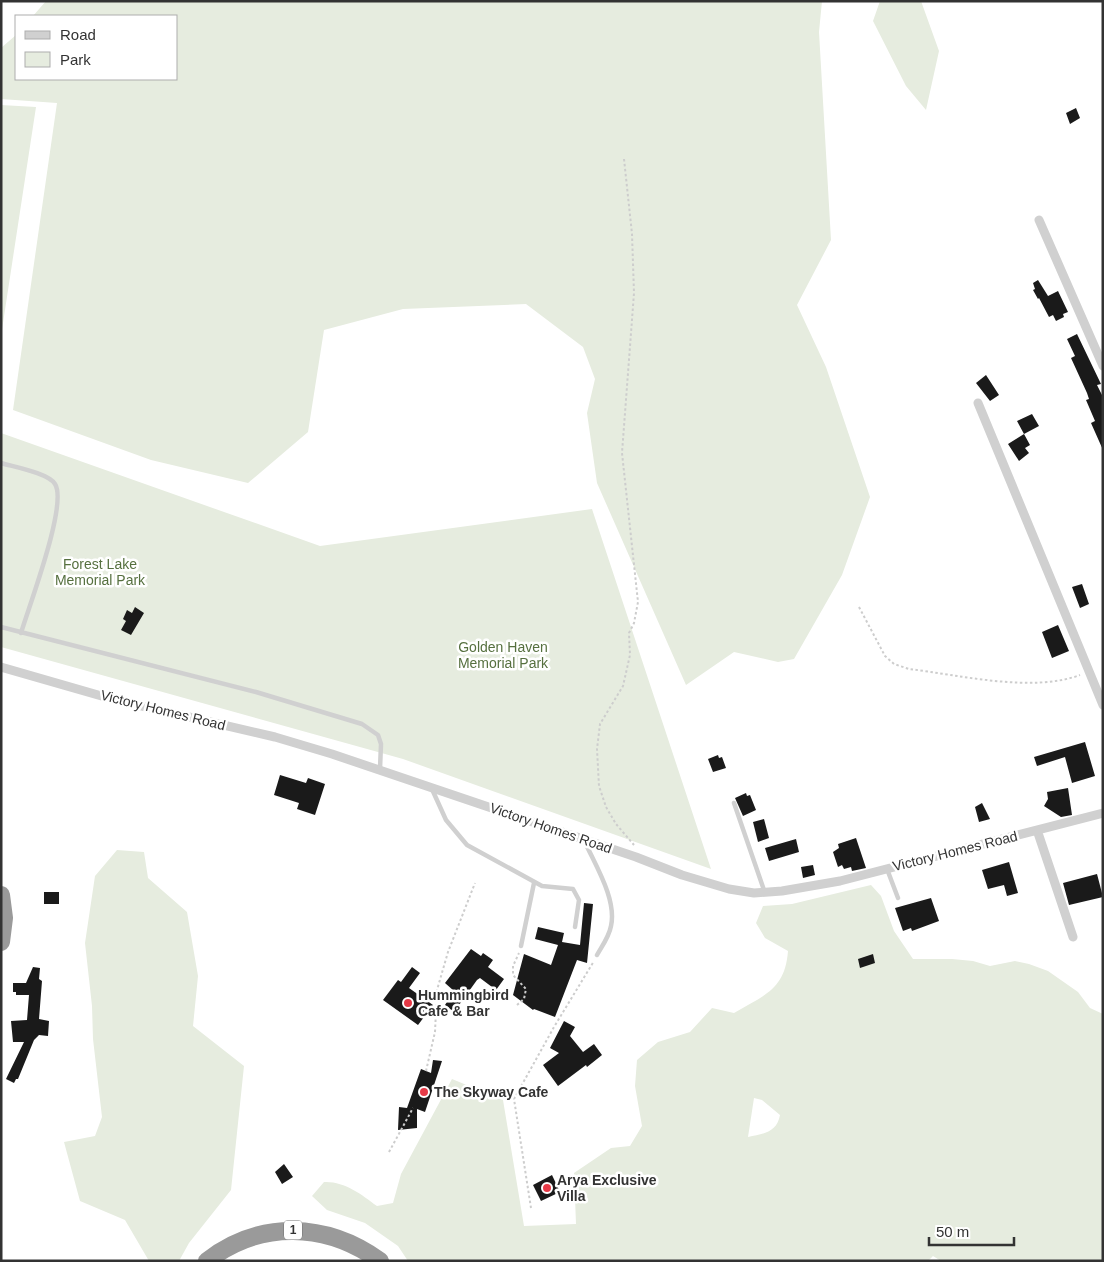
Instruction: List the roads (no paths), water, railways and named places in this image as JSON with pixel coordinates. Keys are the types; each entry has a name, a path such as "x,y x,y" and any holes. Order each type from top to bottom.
{"highway":[{"path":"1,895 4,918 1,942"},
{"name":"1","path":"207,1261 232,1244 255,1235 287,1230 320,1233 342,1239 363,1248 380,1261"}],"street":[{"path":"1039,220 1103,366"},
{"path":"978,403 1103,705"},
{"name":"Victory Homes Road","path":"1,667 112,699 275,738 380,769 720,887 743,892 765,893 802,889 1037,830 1102,816"},
{"path":"1037,830 1073,937"}],"lane":[{"path":"1,463 46,477 54,483 58,492 56,520 21,633"},
{"path":"1,627 256,692 362,724 378,735 381,744 380,769"},
{"path":"431,786 446,820 467,845 534,883 542,886 568,887 573,889 579,900 575,927"},
{"path":"734,803 765,893"},
{"path":"584,839 606,892 612,916 610,931 597,955"},
{"path":"886,868 898,898"},
{"path":"521,946 534,883"}],"place":[{"name":"Hummingbird Cafe & Bar","path":"408,1003"},
{"name":"The Skyway Cafe","path":"424,1092"},
{"name":"Arya Exclusive Villa","path":"547,1188"}],"park label":[{"name":"Forest Lake Memorial Park","path":"100,572"},
{"name":"Golden Haven Memorial Park","path":"503,656"}]}
